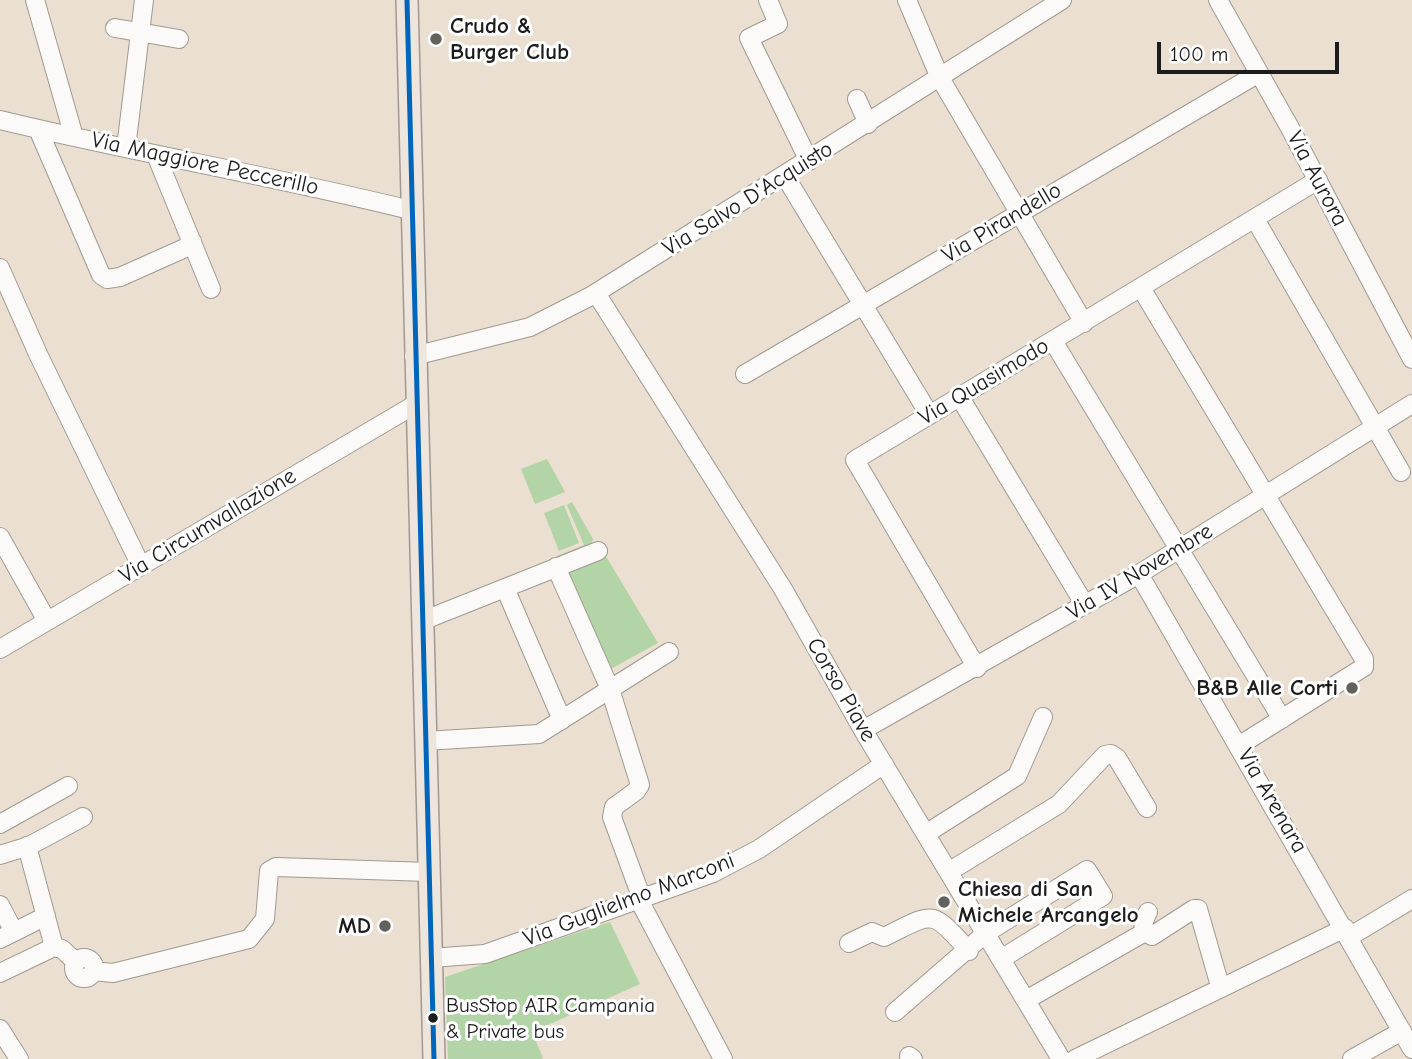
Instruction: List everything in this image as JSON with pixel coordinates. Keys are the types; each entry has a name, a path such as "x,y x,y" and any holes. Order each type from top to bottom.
{"main road":[{"path":"407,0 410,210 434,1059"}],"street":[{"path":"35,0 74,137"},
{"path":"126,148 145,0"},
{"path":"768,0 778,24 749,38 809,161"},
{"path":"907,0 940,78 1084,323"},
{"name":"Via Salvo D'Acquisto","path":"414,356 530,327 596,293 1062,0"},
{"name":"Via Aurora","path":"1218,0 1318,180 1412,359"},
{"path":"116,27 179,39"},
{"name":"Via Pirandello","path":"745,374 862,308 1019,212 1259,73"},
{"path":"857,99 868,124"},
{"name":"Via Maggiore Peccerillo","path":"0,120 156,155 303,183 410,210"},
{"path":"38,129 101,275 107,279 120,277 185,248 192,241"},
{"path":"156,155 211,289"},
{"path":"785,176 862,308 929,414"},
{"name":"Via Quasimodo","path":"977,668 855,460 1318,180"},
{"path":"1255,219 1401,472"},
{"path":"0,268 38,354 141,566"},
{"path":"616,325 615,294 621,278"},
{"path":"1141,288 1364,659 1364,667 1240,745"},
{"name":"Corso Piave","path":"596,293 783,589 863,730 1061,1059"},
{"path":"545,319 588,311 600,313 616,325"},
{"path":"1053,341 1181,548 1282,719"},
{"path":"959,396 1085,605"},
{"name":"Via Circumvallazione","path":"0,649 416,404"},
{"name":"Via IV Novembre","path":"863,730 977,668 1139,574 1412,404"},
{"path":"0,537 47,621"},
{"path":"422,621 598,551"},
{"path":"556,567 610,689 640,788 614,807 612,817 640,900 723,1059"},
{"name":"Via Arenara","path":"1139,574 1240,745 1412,1049"},
{"path":"505,588 562,720"},
{"path":"425,741 539,734 669,652"},
{"path":"927,833 1017,776 1043,718"},
{"path":"950,871 1059,804 1105,755 1111,754 1117,758 1147,808"},
{"name":"Via Guglielmo Marconi","path":"431,958 485,954 713,873 760,849 884,764"},
{"path":"0,824 68,786"},
{"path":"0,855 27,846 83,817"},
{"path":"27,846 54,947"},
{"path":"0,973 54,947 62,949 76,962 74,968 79,976 85,977 93,971 113,973 249,939 265,919 269,871 272,868 429,872"},
{"path":"895,1012 969,951 986,933 1087,870 1103,896 1002,958"},
{"path":"1075,1059 1220,986 1347,932 1412,899"},
{"path":"0,905 7,936 46,915"},
{"path":"1144,932 1152,936 1192,909 1198,909 1220,986"},
{"path":"1144,932 1143,923 1148,912"},
{"path":"849,943 872,932 884,937 922,919 935,918 942,921 969,951"},
{"path":"1026,1000 1144,932"},
{"path":"0,1029 19,1059"},
{"path":"1352,1059 1402,1031"}],"green space":[{"path":"547,459 565,492 535,504 521,469"},
{"path":"572,502 593,539 590,547 558,560 557,556 584,545 567,505"},
{"path":"564,505 579,543 559,551 544,513"},
{"path":"604,553 658,643 607,671 564,570"},
{"path":"610,922 640,984 532,1032 543,1058 448,1059 445,977"}],"transit line":[{"path":"407,0 434,1059"}],"place":[{"name":"Crudo & Burger Club","path":"436,39"},
{"name":"B&B Alle Corti","path":"1352,688"},
{"name":"Chiesa di San Michele Arcangelo","path":"944,902"},
{"name":"MD","path":"385,926"},
{"name":"BusStop AIR Campania & Private bus","path":"433,1018"}]}
